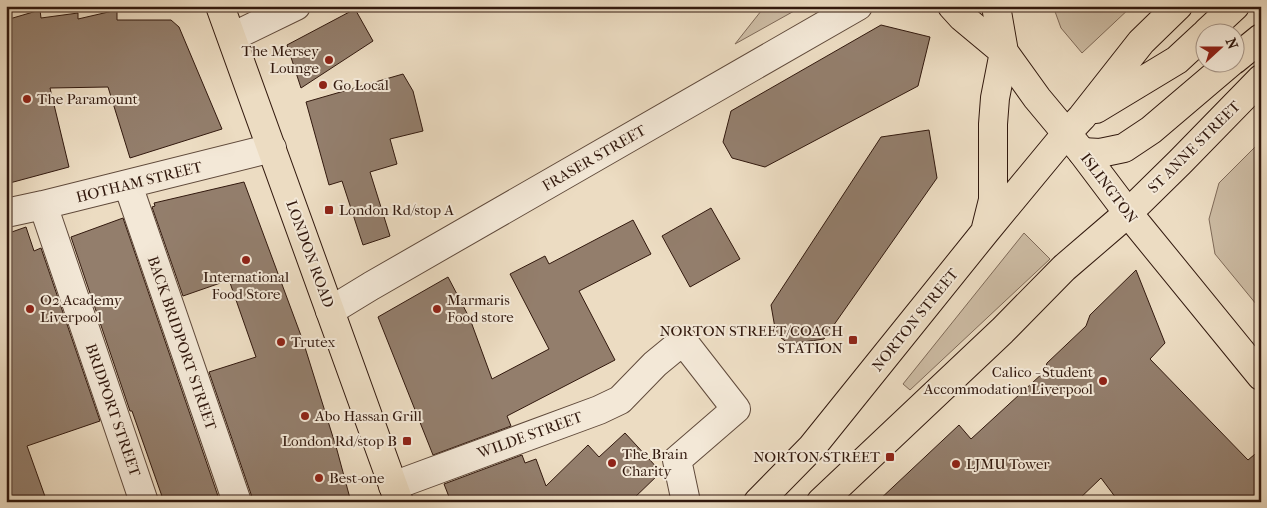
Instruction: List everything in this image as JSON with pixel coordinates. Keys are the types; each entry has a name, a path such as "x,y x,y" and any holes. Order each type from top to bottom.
{"main road":[{"name":"LONDON ROAD","path":"220,6 396,494"},
{"name":"ISLINGTON","path":"952,6 962,17 1004,52 1037,98 1077,134 1128,213 1261,376"},
{"path":"985,232 993,200 993,124 995,98 1004,52 996,6"},
{"path":"1077,134 1141,42 1178,6"},
{"path":"1218,22 1235,6"},
{"path":"1244,52 1261,38"},
{"path":"1077,134 1177,60 1194,45"},
{"path":"1077,134 1100,154 1124,148 1151,130 1219,72"},
{"name":"ST ANNE STREET","path":"1128,213 1261,79"},
{"name":"NORTON STREET","path":"758,502 812,447 985,232 1077,134"},
{"path":"820,502 1002,331 1064,268 1128,213"}],"street":[{"path":"232,37 296,6"},
{"name":"FRASER STREET","path":"330,311 858,6"},
{"name":"HOTHAM STREET","path":"6,213 43,206 272,148"},
{"name":"BACK BRIDPORT STREET","path":"128,185 237,502"},
{"name":"BRIDPORT STREET","path":"43,206 140,501"},
{"name":"WILDE STREET","path":"396,494 620,400 655,364 683,341 736,409 677,460 686,502"}],"shaded area":[{"path":"765,6 803,6 735,44"},
{"path":"1053,6 1132,6 1082,53 1061,28"},
{"path":"1261,141 1261,310 1215,254 1209,219 1219,183"},
{"path":"1024,233 1050,259 910,390 903,384"}],"building":[{"path":"355,9 373,41 301,88 287,45"},
{"name":"The Paramount","path":"40,10 41,18 78,13 78,19 117,10 117,20 171,20 179,27 222,129 130,158 108,87 50,88 69,167 6,184 6,20"},
{"path":"881,25 930,37 918,86 765,167 732,158 723,142 731,111"},
{"path":"403,74 413,91 423,131 390,139 397,164 370,172 390,236 363,245 342,181 329,185 306,102"},
{"path":"929,130 937,178 824,339 789,344 776,334 771,305 881,137"},
{"path":"244,182 303,341 351,502 252,502 252,497 209,372 256,357 229,280 183,296 152,207 155,206 154,203"},
{"path":"711,208 740,259 690,287 662,236"},
{"path":"123,218 220,502 164,502 132,411 130,411 71,237"},
{"path":"633,220 651,254 579,291 615,360 507,416 511,426 433,455 378,317 448,277 470,319 492,379 549,349 510,274 545,256 549,264"},
{"name":"O2 Academy Liverpool","path":"26,227 34,251 41,248 100,421 27,446 47,502 6,502 6,234"},
{"name":"Calico - Student Accommodation Liverpool","path":"1136,270 1165,343 1150,359 1248,460 1261,449 1261,502 1119,502 1101,478 1076,502 877,502 959,425 971,439 1044,372 1047,363 1086,326 1090,315"},
{"path":"625,433 661,472 630,502 451,502 444,484 522,455 525,463 536,459 546,486 588,445 599,457"}],"place":[{"name":"The Mersey Lounge","path":"329,60"},
{"name":"Go Local","path":"323,85"},
{"name":"The Paramount","path":"27,99"},
{"name":"London Rd/stop A","path":"329,210"},
{"name":"International Food Store","path":"246,260"},
{"name":"O2 Academy Liverpool","path":"30,309"},
{"name":"Marmaris Food store","path":"437,309"},
{"name":"NORTON STREET/COACH STATION","path":"853,340"},
{"name":"Trutex","path":"281,342"},
{"name":"Calico - Student Accommodation Liverpool","path":"1103,381"},
{"name":"Abo Hassan Grill","path":"305,416"},
{"name":"London Rd/stop B","path":"407,441"},
{"name":"NORTON STREET","path":"890,457"},
{"name":"The Brain Charity","path":"612,463"},
{"name":"LJMU Tower","path":"956,464"},
{"name":"Best-one","path":"319,478"}]}
